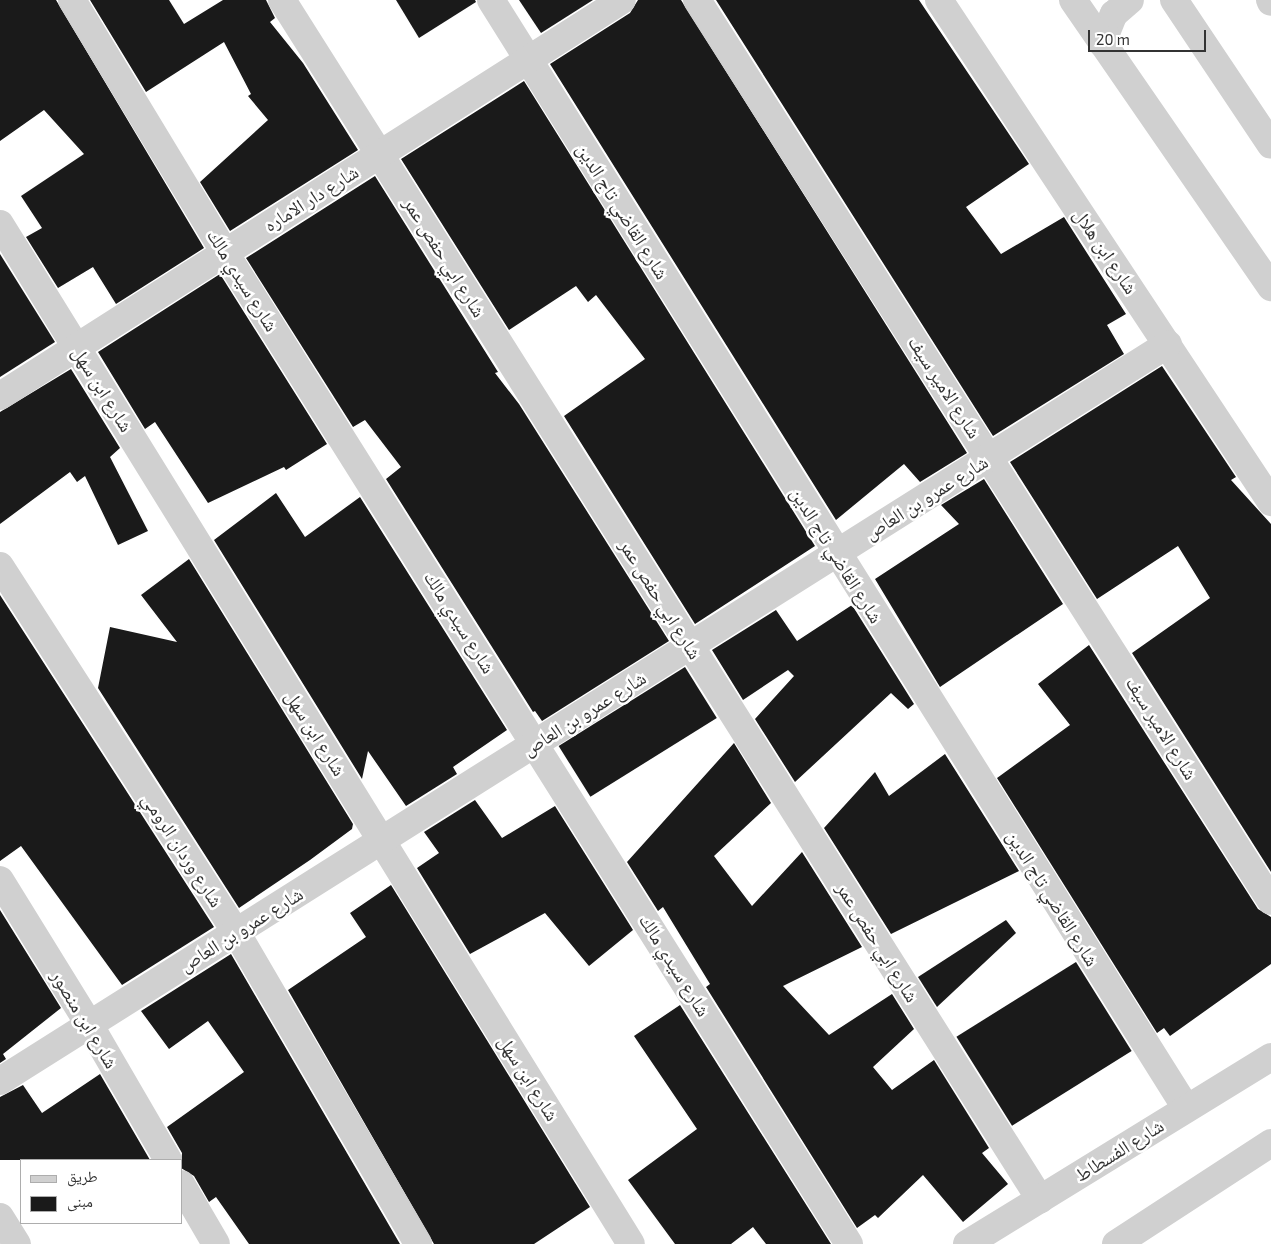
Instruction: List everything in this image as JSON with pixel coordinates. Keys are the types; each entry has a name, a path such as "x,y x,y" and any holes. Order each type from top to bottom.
{"street":[{"name":"شارع سيدي مالك","path":"72,0 225,253 536,743 849,1244"},
{"name":"شارع ابي حفص عمر","path":"282,0 1040,1198"},
{"name":"شارع القاضي تاج الدين","path":"491,0 836,553 1186,1108"},
{"name":"شارع دار الاماره","path":"0,396 622,0"},
{"name":"شارع الامير سيف","path":"697,0 990,457 1271,901"},
{"name":"شارع ابن هلال","path":"940,0 1271,502"},
{"path":"1073,0 1271,287"},
{"path":"1102,43 1114,14 1130,0"},
{"path":"1174,0 1271,145"},
{"name":"شارع ابن سهل","path":"0,224 630,1244"},
{"name":"شارع عمرو بن العاص","path":"0,1081 1168,344"},
{"name":"شارع وردان الرومي","path":"0,566 236,932 418,1244"},
{"name":"شارع ابن منصور","path":"0,880 89,1024 167,1159"},
{"name":"شارع الفسطاط","path":"967,1244 1271,1057"},
{"path":"1116,1244 1271,1143"},
{"path":"182,1186 216,1244"},
{"path":"0,1217 17,1244"}],"building":[{"path":"0,0 56,0 204,248 116,304 93,267 58,288 26,237 42,228 21,196 84,154 44,110 0,141"},
{"path":"90,0 169,0 184,24 223,0 266,0 275,18 270,22 303,63 358,150 230,231 200,182 268,120 248,96 251,94 224,42 146,92"},
{"path":"396,0 475,0 476,2 419,38"},
{"path":"519,0 593,0 541,33"},
{"path":"638,0 681,0 967,453 920,482 904,464 836,520 550,64 630,13"},
{"path":"716,0 919,0 1029,164 966,207 1001,254 1064,217 1126,314 1107,325 1124,354 993,436"},
{"path":"524,81 815,546 695,624 564,416 645,359 596,295 588,302 576,286 509,330 401,159"},
{"path":"375,176 498,372 495,373 519,404 669,641 542,721 535,711 533,712 386,479 401,467 365,420 353,427 246,258"},
{"path":"0,254 55,342 0,377"},
{"path":"220,274 327,444 286,470 284,467 208,503 155,422 145,429 98,352"},
{"path":"1162,366 1236,477 1231,480 1271,524 1271,872 1132,653 1210,598 1178,546 1097,599 1010,462"},
{"path":"71,369 120,448 110,457 148,531 118,545 85,476 77,482 70,472 0,524 0,412"},
{"path":"984,479 1063,604 940,687 875,579 959,524 941,505"},
{"path":"276,493 305,537 360,497 507,730 453,767 457,774 406,806 368,751 362,779 214,540"},
{"path":"189,559 353,824 352,829 310,860 239,908 98,688 110,627 177,642 141,595"},
{"path":"0,595 214,927 122,985 21,846 0,861"},
{"path":"852,605 914,704 908,709 891,693 795,782 755,719 794,676 788,670 743,700 712,650 776,610 797,641"},
{"path":"1089,645 1258,909 1271,917 1271,964 1170,1036 1164,1028 1157,1033 997,778 1070,725 1038,684"},
{"path":"685,667 717,718 590,797 559,746"},
{"path":"734,743 771,803 714,856 752,906 802,852 862,947 783,986 829,1035 892,994 914,1029 873,1067 892,1090 934,1060 989,1148 982,1153 1008,1184 963,1222 923,1175 878,1218 875,1215 857,1228 706,987 710,984 663,907 658,911 627,862"},
{"path":"945,754 1019,871 891,934 824,828 875,772 889,796"},
{"path":"475,800 502,838 555,806 633,930 589,966 545,913 470,954 417,868 439,853 424,832"},
{"path":"391,885 590,1207 534,1244 434,1244 288,990 366,937 350,913"},
{"path":"0,910 61,1008 3,1054 6,1059 0,1063"},
{"path":"1006,920 1016,933 937,1007 918,977"},
{"path":"231,954 400,1244 249,1244 216,1197 209,1202 194,1176 182,1169 182,1153 167,1127 244,1072 208,1021 169,1049 141,1011"},
{"path":"1076,962 1132,1051 1012,1126 956,1037"},
{"path":"680,1005 831,1244 766,1244 753,1227 731,1244 675,1244 628,1180 697,1129 634,1036"},
{"path":"100,1074 149,1159 0,1160 0,1097 23,1085 42,1113"}]}
